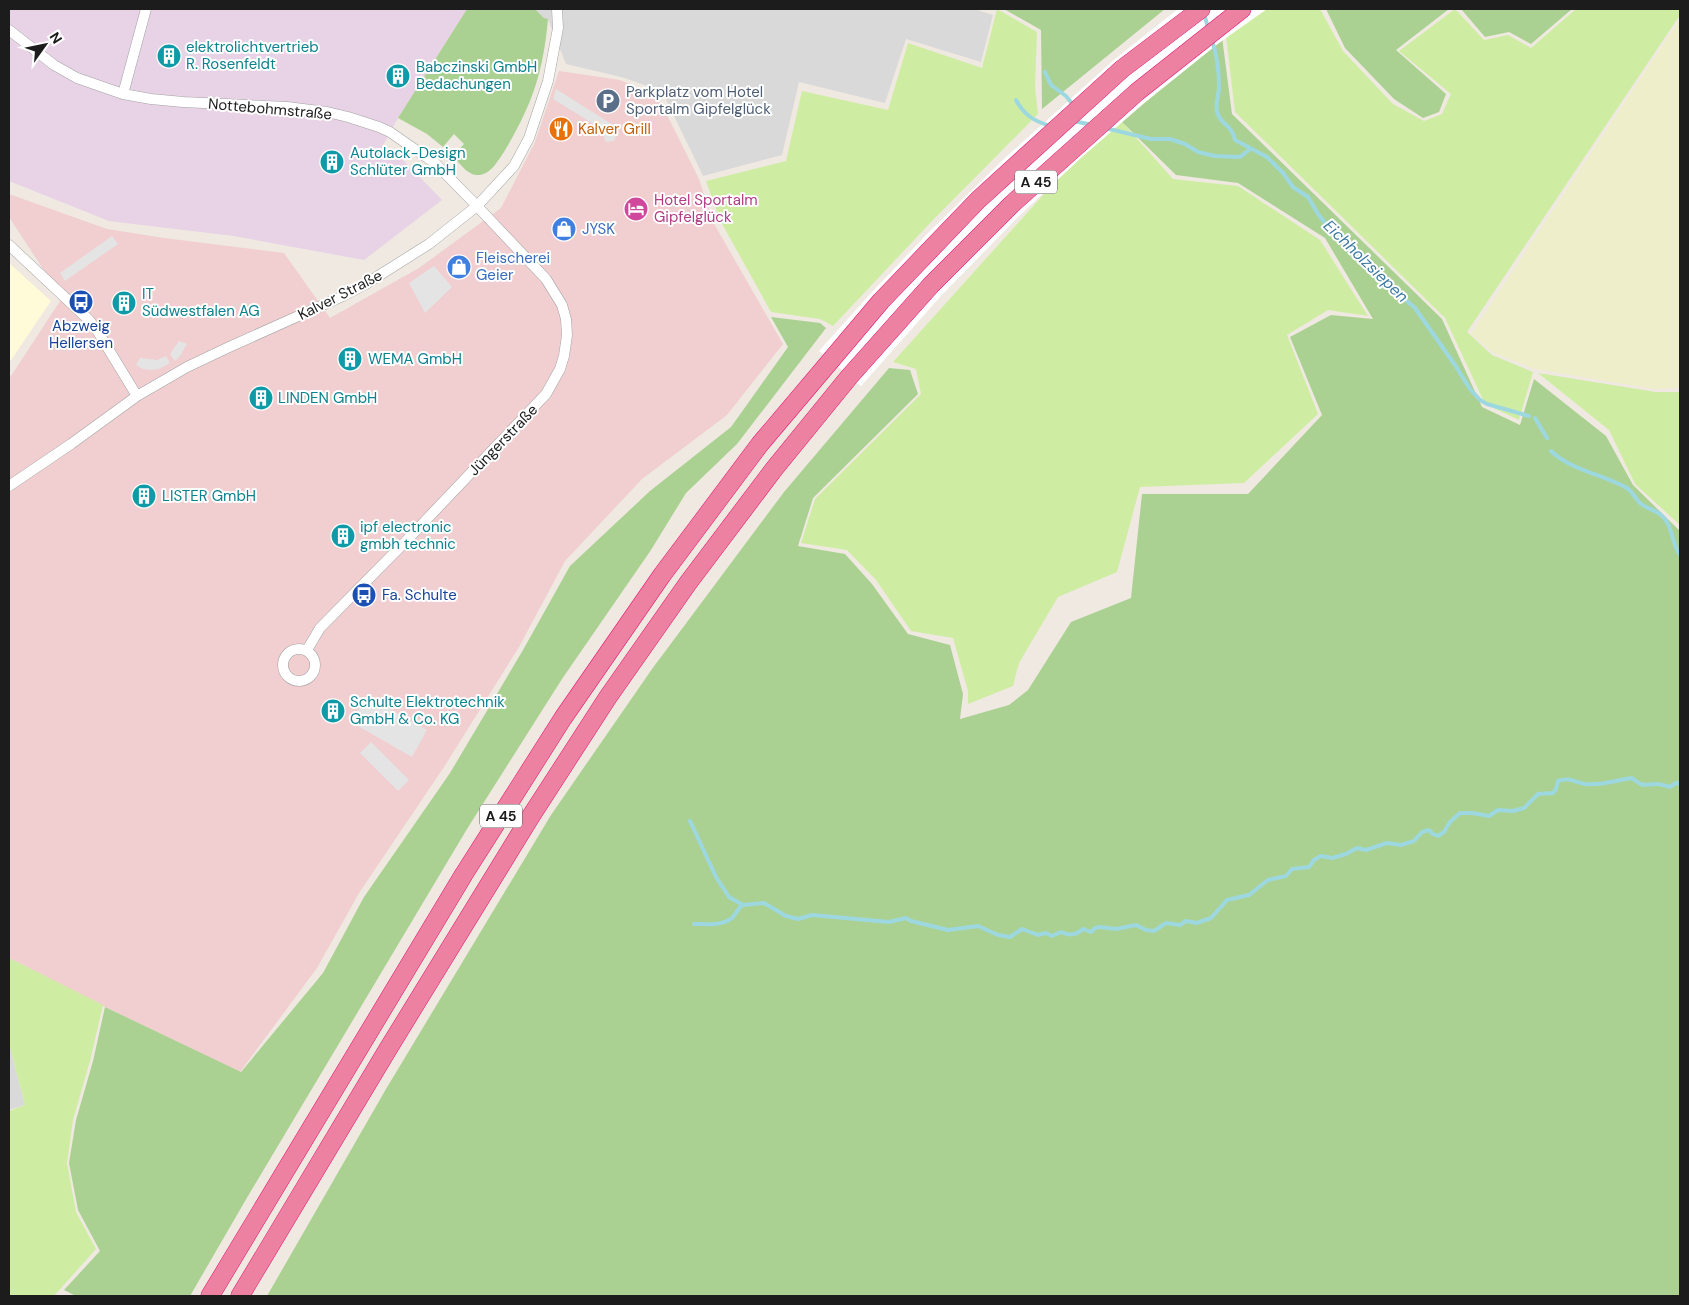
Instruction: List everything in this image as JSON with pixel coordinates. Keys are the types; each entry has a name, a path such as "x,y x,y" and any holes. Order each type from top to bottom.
{"highway":[{"name":"A 45","path":"210,1296 464,874 563,718 662,575 760,444 881,301 939,239 1015,165 1122,69 1201,9"},
{"name":"A 45","path":"240,1296 531,816 603,705 711,552 774,469 849,377 931,286 1012,204 1137,92 1242,9"}],"street":[{"path":"123,94 146,9"},
{"name":"Kalver Straße","path":"9,486 137,396 188,367 364,285 428,244 477,206 514,166 529,138 548,81 558,28 557,9"},
{"name":"Nottebohmstraße","path":"9,30 54,65 77,78 123,94 183,102 287,107 327,112 380,127 435,163 477,206"},
{"name":"Jüngerstraße","path":"307,650 320,628 546,394 560,369 567,335 566,319 562,305 546,279 477,206"},
{"path":"9,245 89,320 137,396"}],"shaded area":[{"path":"9,9 467,9 398,118 382,147 402,159 442,200 364,260 234,236 109,221 9,181"},
{"path":"535,9 974,9 993,15 981,62 906,39 885,103 799,82 782,155 703,176 662,91 621,77 566,64 548,19 544,18"},
{"path":"559,71 620,80 658,97 699,179 713,222 783,344 727,415 642,479 565,561 519,647 444,767 359,893 317,968 240,1072 9,958 9,379 62,298 9,217 9,194 107,229 284,253 330,318 419,268 501,208 535,142"},
{"path":"556,89 610,123 616,137 614,141 606,142 600,128 553,99"},
{"path":"112,236 118,244 65,281 60,273"},
{"path":"9,263 51,301 9,363"},
{"path":"434,266 452,287 425,313 409,283"},
{"path":"179,341 187,344 175,361 170,354"},
{"path":"166,356 170,363 159,369 143,369 136,365 140,358 157,360"},
{"path":"366,696 427,730 412,757 351,722"},
{"path":"371,742 409,780 398,791 360,753"},
{"path":"9,1043 25,1105 9,1110"}],"green space":[{"path":"467,9 535,9 544,18 548,19 543,56 529,104 499,160 493,168 481,175 469,173 453,156 464,144 454,134 443,147 427,134 398,118"},
{"path":"997,9 1037,32 1035,87 1038,114 932,221 833,326 820,319 771,312 720,220 706,181 786,161 802,91 888,110 908,43 982,68"},
{"path":"1004,9 1165,9 1042,109 1041,30"},
{"path":"1262,9 1320,9 1343,51 1393,104 1424,121 1442,114 1451,94 1399,51 1455,9 1484,40 1508,35 1531,48 1576,9 1680,9 1680,15 1467,332 1492,355 1533,372 1519,420 1485,404 1445,318 1235,112 1226,36"},
{"path":"1326,9 1449,9 1396,50 1446,94 1439,112 1423,118 1394,99 1345,48"},
{"path":"1461,9 1572,9 1531,44 1509,32 1485,37"},
{"path":"1680,19 1680,388 1654,389 1535,369 1494,353 1471,334"},
{"path":"1222,37 1232,114 1442,319 1482,407 1520,425 1534,379 1606,436 1633,485 1680,531 1680,1296 267,1296 386,1089 551,815 652,669 784,492 889,368 910,370 918,394 813,498 798,546 845,554 872,584 908,634 950,645 963,694 960,719 1009,705 1028,690 1071,622 1131,598 1142,494 1248,494 1322,415 1290,337 1331,315 1373,319 1325,238 1238,183 1176,175 1122,122"},
{"path":"1122,122 1173,179 1238,186 1320,240 1368,316 1328,310 1287,335 1318,414 1244,483 1140,487 1117,572 1058,597 1019,663 1013,686 968,704 968,691 953,638 911,631 876,580 847,550 801,543 815,499 921,394 916,369 893,362 1062,174"},
{"path":"771,317 820,323 826,328 737,444 686,493 651,550 562,679 467,829 190,1296 76,1296 64,1290 100,1251 78,1210 69,1163 76,1120 93,1061 105,1007 241,1072 323,973 364,897 450,773 570,566 650,491 731,427 788,347"},
{"path":"1538,373 1656,392 1680,392 1680,525 1635,484 1609,430"},
{"path":"9,958 103,1005 90,1061 73,1120 67,1163 76,1212 96,1249 54,1296 9,1296 9,1111 25,1105 9,1043"}],"pier":[{"path":"1178,9 1267,9 1219,43 1143,104 1082,157 1020,215 940,297 861,386 819,351 931,230 1006,157 1115,59"}],"waterway":[{"name":"Eichholzsiepen","path":"1204,13 1208,28"},
{"name":"Eichholzsiepen","path":"1212,40 1219,75 1217,111 1220,119 1231,131 1235,140 1267,157 1283,173 1293,187 1308,197 1318,214 1329,228 1345,242 1351,252 1415,308 1470,389 1480,400 1487,404 1529,416"},
{"path":"1045,72 1051,85 1066,96 1074,106"},
{"path":"1016,100 1022,110 1030,117 1050,126"},
{"path":"1073,121 1093,125"},
{"path":"1105,128 1151,139 1170,139 1185,144 1198,152 1215,156 1240,157 1250,149"},
{"name":"Eichholzsiepen","path":"1535,418 1547,438"},
{"name":"Eichholzsiepen","path":"1551,451 1559,458 1578,468 1627,488 1640,503 1660,514 1670,528 1680,555"},
{"path":"690,821 716,877 729,897 743,905 764,903 786,916 798,919 812,915 889,922 906,918 911,921 948,930 978,926 998,935 1010,937 1022,929 1038,935 1046,933 1052,936 1061,932 1067,934 1078,933 1083,929 1091,932 1095,928 1100,927 1116,929 1136,925 1146,930 1154,931 1166,923 1180,925 1186,921 1197,923 1211,918 1227,900 1249,895 1268,880 1286,876 1292,869 1309,867 1314,860 1321,856 1332,858 1357,848 1366,850 1387,843 1401,845 1414,841 1422,832 1429,830 1438,836 1444,832 1450,822 1460,813 1489,816 1498,810 1513,811 1524,808 1538,794 1553,793 1558,781 1562,780 1585,784 1603,784 1632,778 1644,785 1659,784 1670,787 1676,783 1680,784"},
{"path":"694,924 714,924 728,921 743,905"}],"place":[{"name":"elektrolichtvertrieb R. Rosenfeldt","path":"169,56"},
{"name":"Babczinski GmbH Bedachungen","path":"398,76"},
{"name":"Parkplatz vom Hotel Sportalm Gipfelglück","path":"608,101"},
{"name":"Kalver Grill","path":"561,129"},
{"name":"Autolack-Design Schlüter GmbH","path":"332,162"},
{"name":"Hotel Sportalm Gipfelglück","path":"636,209"},
{"name":"JYSK","path":"564,229"},
{"name":"Fleischerei Geier","path":"459,267"},
{"name":"Abzweig Hellersen","path":"81,302"},
{"name":"IT Südwestfalen AG","path":"124,303"},
{"name":"WEMA GmbH","path":"350,359"},
{"name":"LINDEN GmbH","path":"261,398"},
{"name":"LISTER GmbH","path":"144,496"},
{"name":"ipf electronic gmbh technic","path":"343,536"},
{"name":"Fa. Schulte","path":"364,595"},
{"name":"Schulte Elektrotechnik GmbH & Co. KG","path":"333,711"}]}
